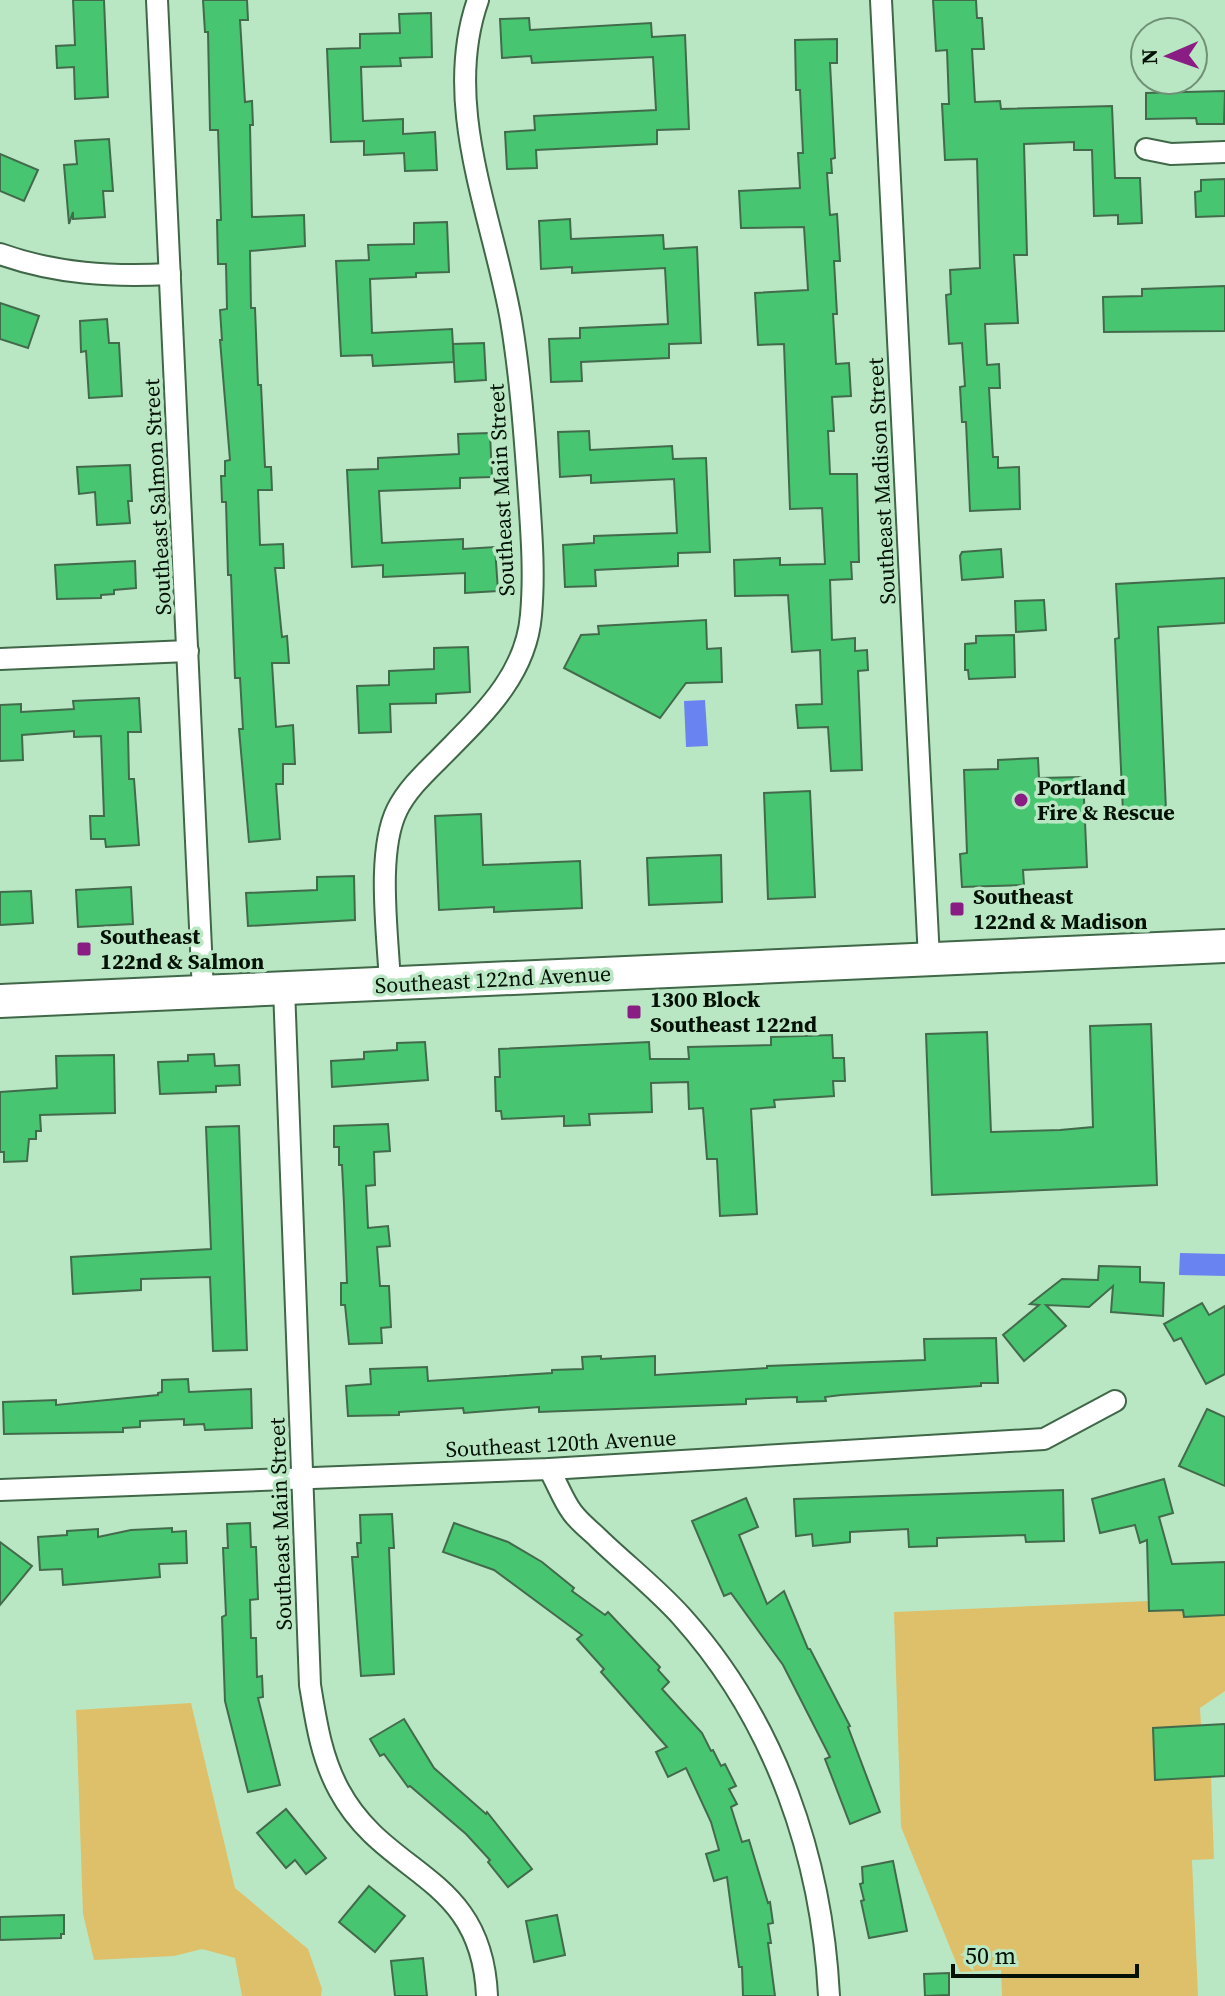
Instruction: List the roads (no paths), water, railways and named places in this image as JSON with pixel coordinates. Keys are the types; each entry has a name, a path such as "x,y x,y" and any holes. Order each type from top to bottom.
{"main road":[{"name":"Southeast 122nd Avenue","path":"0,1001 1225,946"}],"street":[{"name":"Southeast Salmon Street","path":"157,0 203,992"},
{"name":"Southeast Main Street","path":"390,984 387,841 396,811 413,785 486,711 509,682 520,660 531,616 533,557 523,405 511,318 480,192 466,97 468,42 478,0"},
{"name":"Southeast Madison Street","path":"881,0 929,959"},
{"path":"1146,149 1171,154 1225,152"},
{"path":"0,254 24,263 78,274 170,274"},
{"path":"0,659 188,651"},
{"name":"Southeast Main Street","path":"284,988 310,1685 319,1740 339,1791 366,1826 390,1849 438,1885 458,1907 473,1932 484,1960 487,1996"},
{"name":"Southeast 120th Avenue","path":"0,1490 549,1469 1044,1439 1115,1401"},
{"path":"549,1469 573,1513 650,1584 716,1656 763,1737 787,1791 813,1870 823,1925 829,1996"}],"water":[{"path":"705,700 708,746 686,747 684,701"},
{"path":"1180,1253 1225,1254 1225,1276 1179,1275"}],"place":[{"name":"Portland Fire & Rescue","path":"1021,800"},
{"name":"Southeast 122nd & Madison","path":"957,909"},
{"name":"Southeast 122nd & Salmon","path":"84,949"},
{"name":"1300 Block Southeast 122nd","path":"634,1012"}]}
